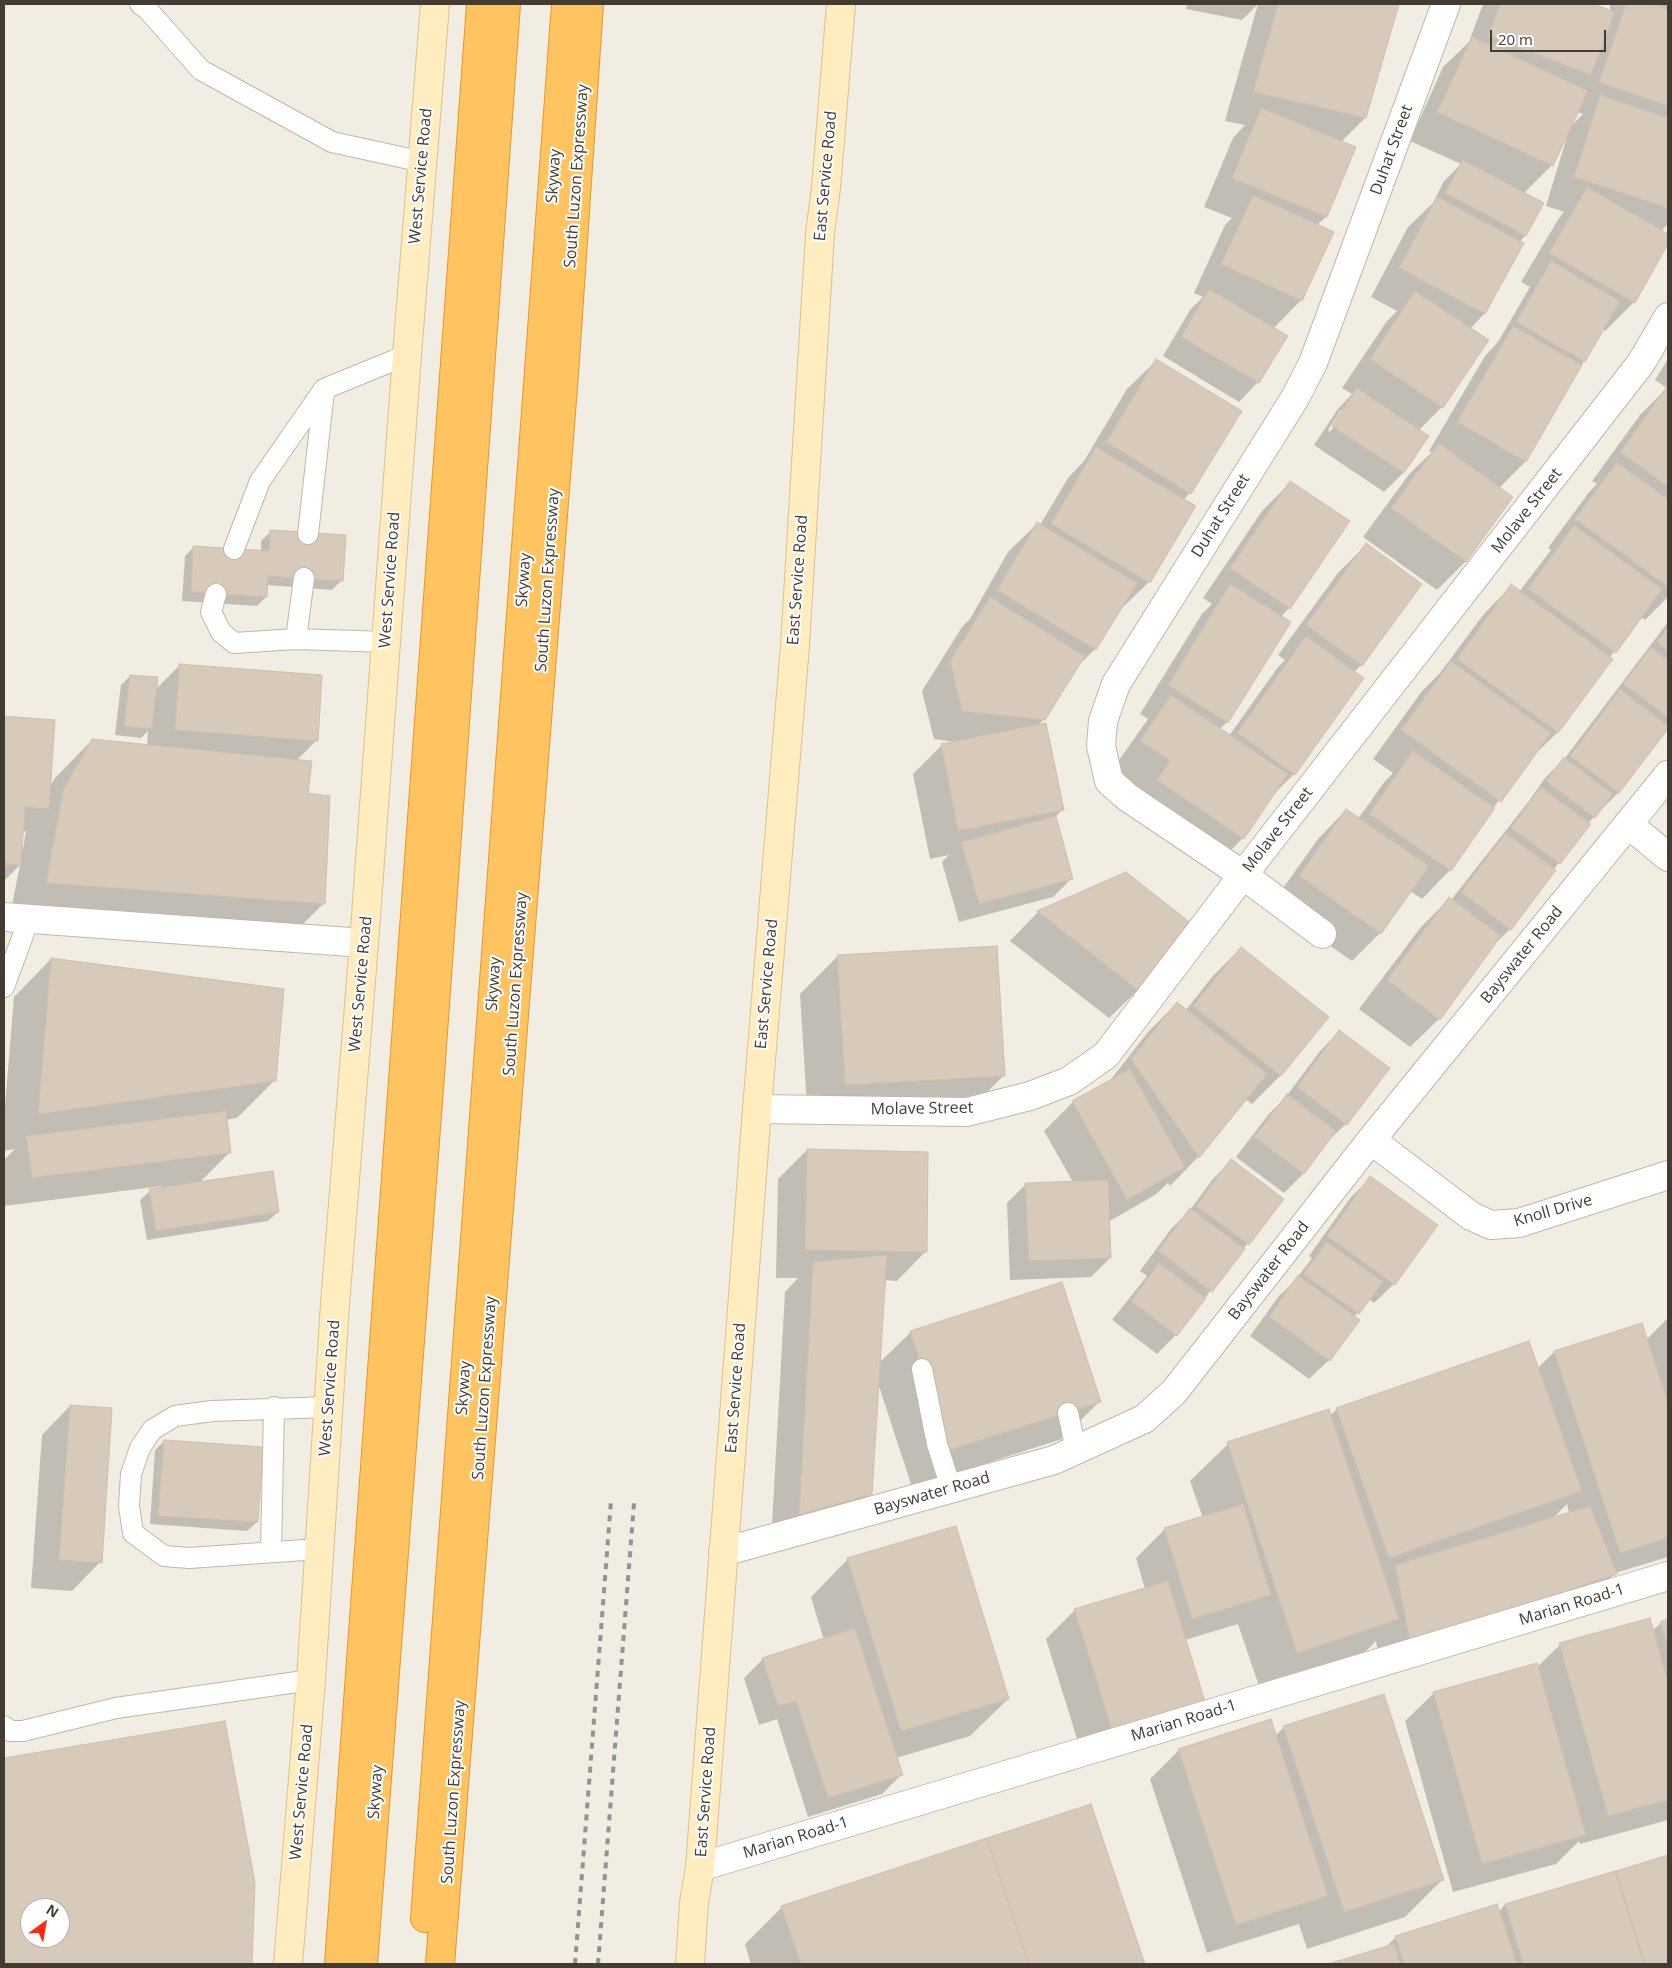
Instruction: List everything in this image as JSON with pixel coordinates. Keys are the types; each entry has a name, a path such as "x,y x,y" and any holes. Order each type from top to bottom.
{"highway":[{"path":"338,1964 481,4"},
{"name":"Skyway","path":"363,1964 506,4"},
{"name":"Skyway","path":"421,1964 566,4"},
{"name":"South Luzon Expressway","path":"440,1964 561,404 589,4"}],"main road":[{"name":"West Service Road","path":"288,1964 311,1680 329,1407 435,4"},
{"name":"East Service Road","path":"690,1964 694,1902 700,1867 794,645 820,233 826,188 841,4"}],"street":[{"name":"Duhat Street","path":"1322,934 1243,875 1127,797 1109,780 1101,746 1103,721 1116,684 1295,398 1313,362 1446,4"},
{"name":"Molave Street","path":"757,1109 967,1112 1030,1096 1069,1081 1106,1055 1243,875 1641,363 1668,317"},
{"name":"Bayswater Road","path":"723,1552 1054,1460 1144,1419 1174,1392 1371,1140 1668,775"},
{"path":"1628,824 1668,857"},
{"path":"16,918 364,943"},
{"name":"Knoll Drive","path":"1371,1140 1471,1216 1491,1225 1518,1223 1668,1175"},
{"name":"Marian Road-1","path":"700,1867 1668,1576"}],"lane":[{"path":"140,4 147,9 201,70 332,142 423,162"},
{"path":"234,549 260,481 324,389 407,355"},
{"path":"308,534 324,389"},
{"path":"296,638 304,578"},
{"path":"216,594 211,612 220,632 234,643 296,638 386,642"},
{"path":"4,987 16,918"},
{"path":"922,1369 937,1444 951,1488"},
{"path":"319,1548 189,1558 164,1556 133,1533 129,1506 131,1474 140,1448 152,1430 175,1416 212,1411 274,1407 329,1407"},
{"path":"271,1551 274,1407"},
{"path":"1068,1413 1076,1450"},
{"path":"4,1726 10,1731 23,1731 116,1708 311,1680"}],"building":[{"path":"1278,4 1399,4 1366,118 1253,92"},
{"path":"1500,4 1593,4 1615,12 1591,75 1488,36"},
{"path":"1626,4 1652,4 1668,9 1668,106 1599,82"},
{"path":"1472,37 1588,91 1553,166 1437,112"},
{"path":"1600,95 1668,118 1668,208 1574,177"},
{"path":"1261,108 1356,147 1327,217 1232,178"},
{"path":"1463,160 1544,203 1526,236 1445,193"},
{"path":"1587,187 1668,234 1668,244 1635,303 1549,253"},
{"path":"1253,195 1334,232 1302,301 1221,264"},
{"path":"1437,197 1524,243 1485,314 1399,268"},
{"path":"1551,261 1620,301 1585,362 1516,322"},
{"path":"1209,289 1288,336 1259,383 1181,337"},
{"path":"1415,291 1489,340 1443,408 1370,359"},
{"path":"1513,326 1582,365 1526,462 1457,422"},
{"path":"1156,359 1242,411 1191,494 1106,442"},
{"path":"1668,385 1668,487 1620,452"},
{"path":"1357,388 1429,436 1404,473 1332,426"},
{"path":"1439,443 1513,497 1466,562 1391,508"},
{"path":"1096,447 1196,506 1150,583 1051,524"},
{"path":"1617,462 1668,499 1668,587 1575,519"},
{"path":"1290,481 1350,521 1290,609 1230,568"},
{"path":"1037,522 1137,583 1096,650 997,590"},
{"path":"1574,525 1662,589 1616,653 1528,589"},
{"path":"270,530 346,535 343,581 268,576 267,597 191,592 193,546 269,551"},
{"path":"1366,543 1422,584 1362,666 1306,625"},
{"path":"1230,584 1291,622 1228,723 1168,685"},
{"path":"1511,584 1613,659 1558,733 1457,659"},
{"path":"990,597 1085,656 1045,720 962,711 950,661"},
{"path":"1668,627 1668,651 1657,642"},
{"path":"1306,636 1364,678 1295,775 1237,733"},
{"path":"1651,647 1668,660 1668,717 1623,684"},
{"path":"1451,661 1551,733 1501,802 1401,730"},
{"path":"179,664 322,675 318,741 175,730"},
{"path":"130,675 158,677 152,729 124,726"},
{"path":"1620,689 1668,726 1668,729 1619,793 1570,756"},
{"path":"1171,695 1288,774 1244,839 1157,780 1170,761 1140,741"},
{"path":"4,716 55,720 49,809 25,807 21,865 4,864"},
{"path":"1046,723 1064,810 958,831 941,744"},
{"path":"92,739 312,761 308,793 330,796 325,904 46,883 63,790"},
{"path":"1413,751 1495,808 1451,871 1369,814"},
{"path":"1564,757 1613,794 1595,818 1546,781"},
{"path":"1541,787 1591,824 1560,864 1511,828"},
{"path":"1346,809 1429,866 1381,934 1299,876"},
{"path":"1056,816 1073,879 979,904 961,842"},
{"path":"1506,833 1556,870 1511,930 1461,892"},
{"path":"1126,872 1192,924 1139,991 1037,911"},
{"path":"1449,897 1501,936 1440,1020 1387,980"},
{"path":"997,946 1005,1076 845,1085 837,955"},
{"path":"1241,947 1329,1017 1281,1076 1193,1006"},
{"path":"51,958 284,989 276,1081 38,1114"},
{"path":"1177,1002 1267,1074 1199,1158 1131,1059"},
{"path":"1339,1030 1390,1068 1347,1125 1297,1087"},
{"path":"1130,1069 1185,1167 1127,1200 1072,1101"},
{"path":"1287,1094 1336,1131 1304,1174 1254,1137"},
{"path":"226,1111 231,1153 32,1178 26,1136"},
{"path":"807,1149 928,1152 927,1252 805,1250"},
{"path":"1231,1159 1284,1199 1249,1245 1196,1206"},
{"path":"273,1171 279,1212 156,1231 149,1189"},
{"path":"1370,1176 1438,1225 1395,1285 1327,1236"},
{"path":"1108,1180 1111,1258 1029,1261 1025,1183"},
{"path":"1190,1208 1245,1249 1212,1292 1158,1251"},
{"path":"1327,1242 1383,1282 1359,1314 1303,1274"},
{"path":"887,1255 872,1494 799,1515 813,1262"},
{"path":"1159,1263 1206,1298 1177,1336 1131,1301"},
{"path":"1298,1275 1360,1320 1330,1361 1269,1317"},
{"path":"1062,1282 1101,1402 949,1450 910,1331"},
{"path":"1642,1323 1668,1403 1668,1538 1620,1553 1554,1351"},
{"path":"1529,1341 1582,1491 1389,1558 1336,1408"},
{"path":"70,1405 112,1408 102,1563 59,1560"},
{"path":"1329,1409 1399,1619 1297,1653 1227,1442"},
{"path":"164,1440 263,1447 258,1522 158,1516"},
{"path":"1243,1504 1271,1595 1192,1619 1164,1528"},
{"path":"1590,1506 1617,1574 1410,1643 1395,1565"},
{"path":"956,1526 1009,1699 901,1731 847,1558"},
{"path":"1168,1581 1205,1702 1112,1730 1074,1609"},
{"path":"1650,1618 1668,1682 1668,1800 1608,1816 1559,1643"},
{"path":"1668,1619 1668,1648 1660,1622"},
{"path":"855,1628 903,1775 828,1798 796,1701 778,1706 762,1658"},
{"path":"1537,1663 1586,1835 1482,1864 1433,1692"},
{"path":"1384,1694 1444,1880 1344,1912 1283,1726"},
{"path":"1271,1719 1328,1896 1236,1925 1178,1749"},
{"path":"225,1721 255,1883 252,1964 4,1964 4,1758"},
{"path":"1091,1804 1145,1964 1029,1964 987,1838"},
{"path":"987,1838 1029,1964 801,1964 781,1906"},
{"path":"1668,1855 1668,1964 1645,1964 1616,1871"},
{"path":"1615,1871 1644,1964 1523,1964 1505,1904"},
{"path":"1497,1904 1517,1964 1404,1964 1395,1936"},
{"path":"1394,1944 1400,1964 1328,1964"}],"railway":[{"path":"575,1964 611,1501"},
{"path":"598,1964 634,1503"}]}
